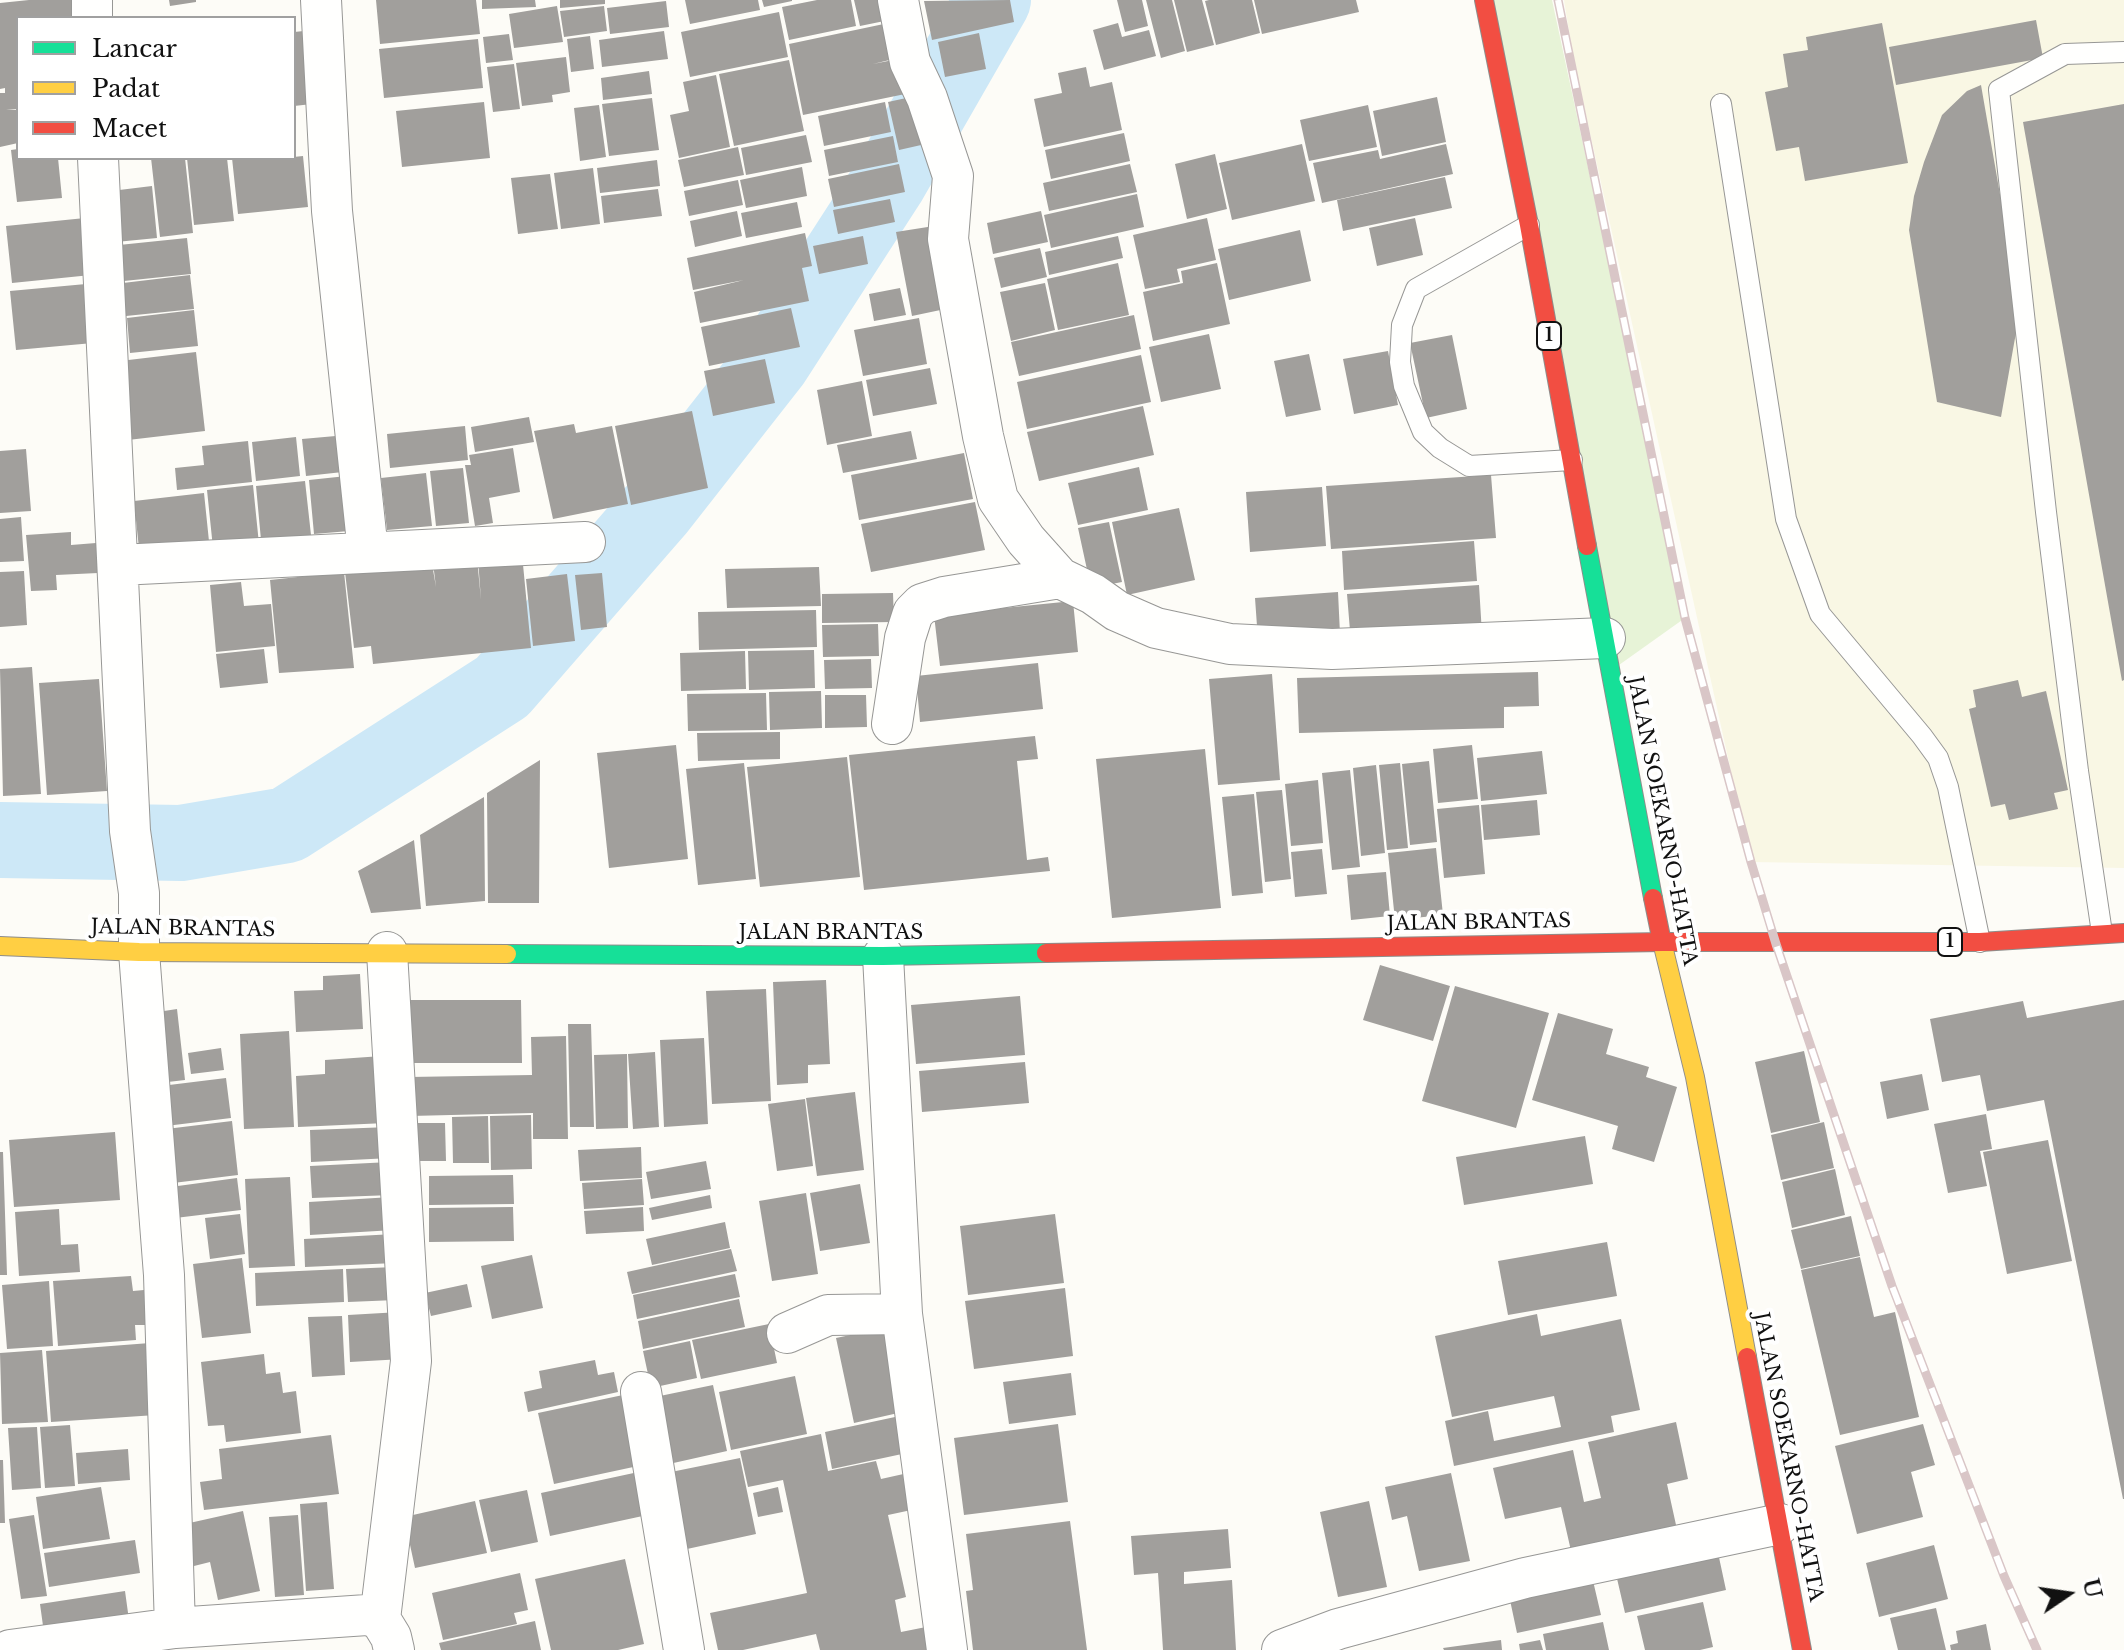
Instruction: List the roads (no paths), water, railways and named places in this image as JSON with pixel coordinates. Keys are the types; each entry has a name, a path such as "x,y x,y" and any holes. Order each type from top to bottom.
{"main road":[{"name":"JALAN SOEKARNO-HATTA","path":"1484,0 1529,225 1609,672 1662,942 1695,1077 1802,1650"},
{"name":"1","path":"1662,942 1980,942 2124,933"},
{"name":"JALAN BRANTAS","path":"0,946 139,952 883,956 1662,942"}],"street":[{"path":"321,0 332,211 368,552"},
{"path":"898,0 910,62 927,98 953,176 948,239 983,436 998,499 1026,540 1060,578 1093,594 1117,611 1156,628 1230,644 1332,649 1605,638"},
{"path":"98,160 130,831 139,893 139,952 164,1275 175,1628"},
{"path":"119,565 585,542"},
{"path":"892,724 905,638 913,613 922,604 944,597 1060,578"},
{"path":"387,952 411,1361 387,1634"},
{"path":"883,956 902,1314 947,1650"},
{"path":"787,1333 828,1315 902,1314"},
{"path":"641,1392 684,1650"},
{"path":"1282,1650 1338,1629 1525,1578 1780,1524"},
{"path":"10,1650 175,1628 367,1615 387,1634"}],"lane":[{"path":"2102,933 2078,771 2046,512 1999,90 2065,54 2124,52"},
{"path":"1721,104 1786,519 1820,614 1938,758 1948,787 1980,942"},
{"path":"1529,225 1416,289 1402,325 1400,362 1404,386 1423,432 1440,448 1469,466 1572,460"}],"waterway":[{"path":"0,840 181,843 287,825 502,687 657,509 773,361 888,183 993,0"}],"railway":[{"path":"1558,0 1685,618 1751,862 1892,1286 2004,1576 2037,1650"}]}
